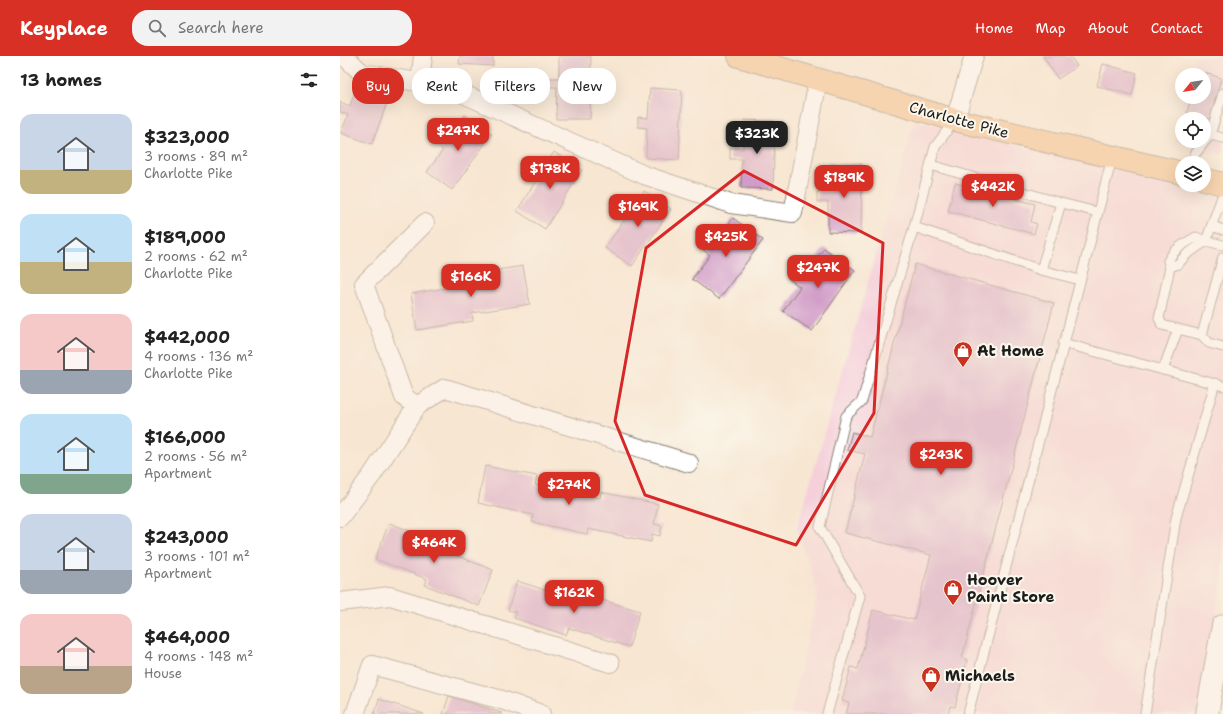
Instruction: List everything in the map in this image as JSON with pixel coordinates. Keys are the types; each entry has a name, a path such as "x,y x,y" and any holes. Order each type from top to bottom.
{"main road":[{"name":"Charlotte Pike","path":"739,56 954,120 1175,172"},
{"path":"1211,181 1223,184"}],"street":[{"path":"344,56 362,73 412,81"},
{"path":"422,68 423,56"},
{"path":"954,120 974,56"},
{"path":"472,98 644,175 731,204 793,214 818,80"},
{"path":"417,406 404,397 364,284 425,223"},
{"path":"340,517 372,475 417,406 445,388 689,463"},
{"path":"340,602 390,596 610,663"},
{"path":"1207,714 1219,665 1223,626"},
{"path":"355,714 372,665 502,700 541,714"}],"lane":[{"path":"1211,132 1223,93"},
{"path":"827,714 860,596 820,527 846,416 862,401 914,227 935,147 954,120"},
{"path":"1211,135 1223,138"},
{"path":"968,714 1112,158"},
{"path":"931,165 1097,212"},
{"path":"1223,194 1206,240 1186,255 1178,264 1170,267 1159,318 1162,325 1202,335 1209,343 1223,347"},
{"path":"1041,270 1061,203"},
{"path":"1212,226 1223,230"},
{"path":"914,227 1041,270 1080,280"},
{"path":"1206,240 1223,245"},
{"path":"1202,335 1223,257"},
{"path":"1163,370 1178,329"},
{"path":"1064,343 1219,385 1176,518 1145,714"}],"highlighted area":[{"path":"744,171 883,243 874,413 796,545 645,495 615,421 646,248"}],"shaded area":[{"path":"1194,56 1223,56 1223,155 1201,148 1211,148 1211,112 1182,112 1183,104 1211,104 1211,68 1191,68"},
{"path":"915,120 1175,184 1175,192 1207,192 1223,196 1223,568 1201,714 790,714 818,593 797,528"}],"building":[{"path":"460,56 493,56 493,66 459,64"},
{"path":"559,56 591,56 591,68 559,68"},
{"path":"1043,56 1070,56 1077,66 1058,79"},
{"path":"1103,64 1137,73 1132,95 1097,86"},
{"path":"1211,75 1221,78 1211,115 1211,112 1187,112 1189,104 1211,104"},
{"path":"550,78 558,78 558,104 590,104 590,119 556,119 557,87 550,87"},
{"path":"650,88 682,90 679,160 646,158 647,128 638,127 638,117 648,118"},
{"path":"352,100 352,104 386,104 372,144 341,133 348,115 340,112 340,102 350,106"},
{"path":"465,115 492,134 452,190 427,172 443,150 433,143 440,134 448,140"},
{"path":"744,120 775,121 773,189 741,188 742,159 730,159 730,148 743,149"},
{"path":"554,152 582,170 545,229 517,211"},
{"path":"830,164 862,164 861,233 828,232 828,202 817,202 817,192 830,192"},
{"path":"955,183 1035,204 1031,222 1037,224 1034,234 948,211"},
{"path":"644,191 671,209 632,266 605,248"},
{"path":"733,218 763,240 719,299 692,279 710,255 698,246 704,238 713,245"},
{"path":"824,248 855,270 812,331 783,311 800,287 788,278 795,268 805,275"},
{"name":"At Home","path":"915,264 1054,303 962,658 967,660 955,707 950,706 948,714 846,714 849,703 842,701 851,667 858,669 873,610 914,620 931,555 845,533 865,454 847,450 852,432 870,437"},
{"path":"523,266 530,304 472,313 473,321 417,330 411,294 468,284 466,275"},
{"path":"485,466 537,476 535,485 600,498 601,492 658,504 654,524 662,526 660,536 652,534 651,542 588,529 587,534 532,522 533,515 478,503"},
{"path":"389,523 442,543 440,549 493,570 479,606 425,585 427,579 375,559"},
{"path":"517,581 583,602 585,595 640,611 629,647 569,628 566,635 514,618 516,612 508,610"},
{"path":"449,696 502,713 502,714 443,714"},
{"path":"379,699 424,714 374,714"}],"place":[{"name":"At Home","path":"963,368"},
{"name":"Hoover Paint Store","path":"953,606"},
{"name":"Michaels","path":"931,693"}]}
